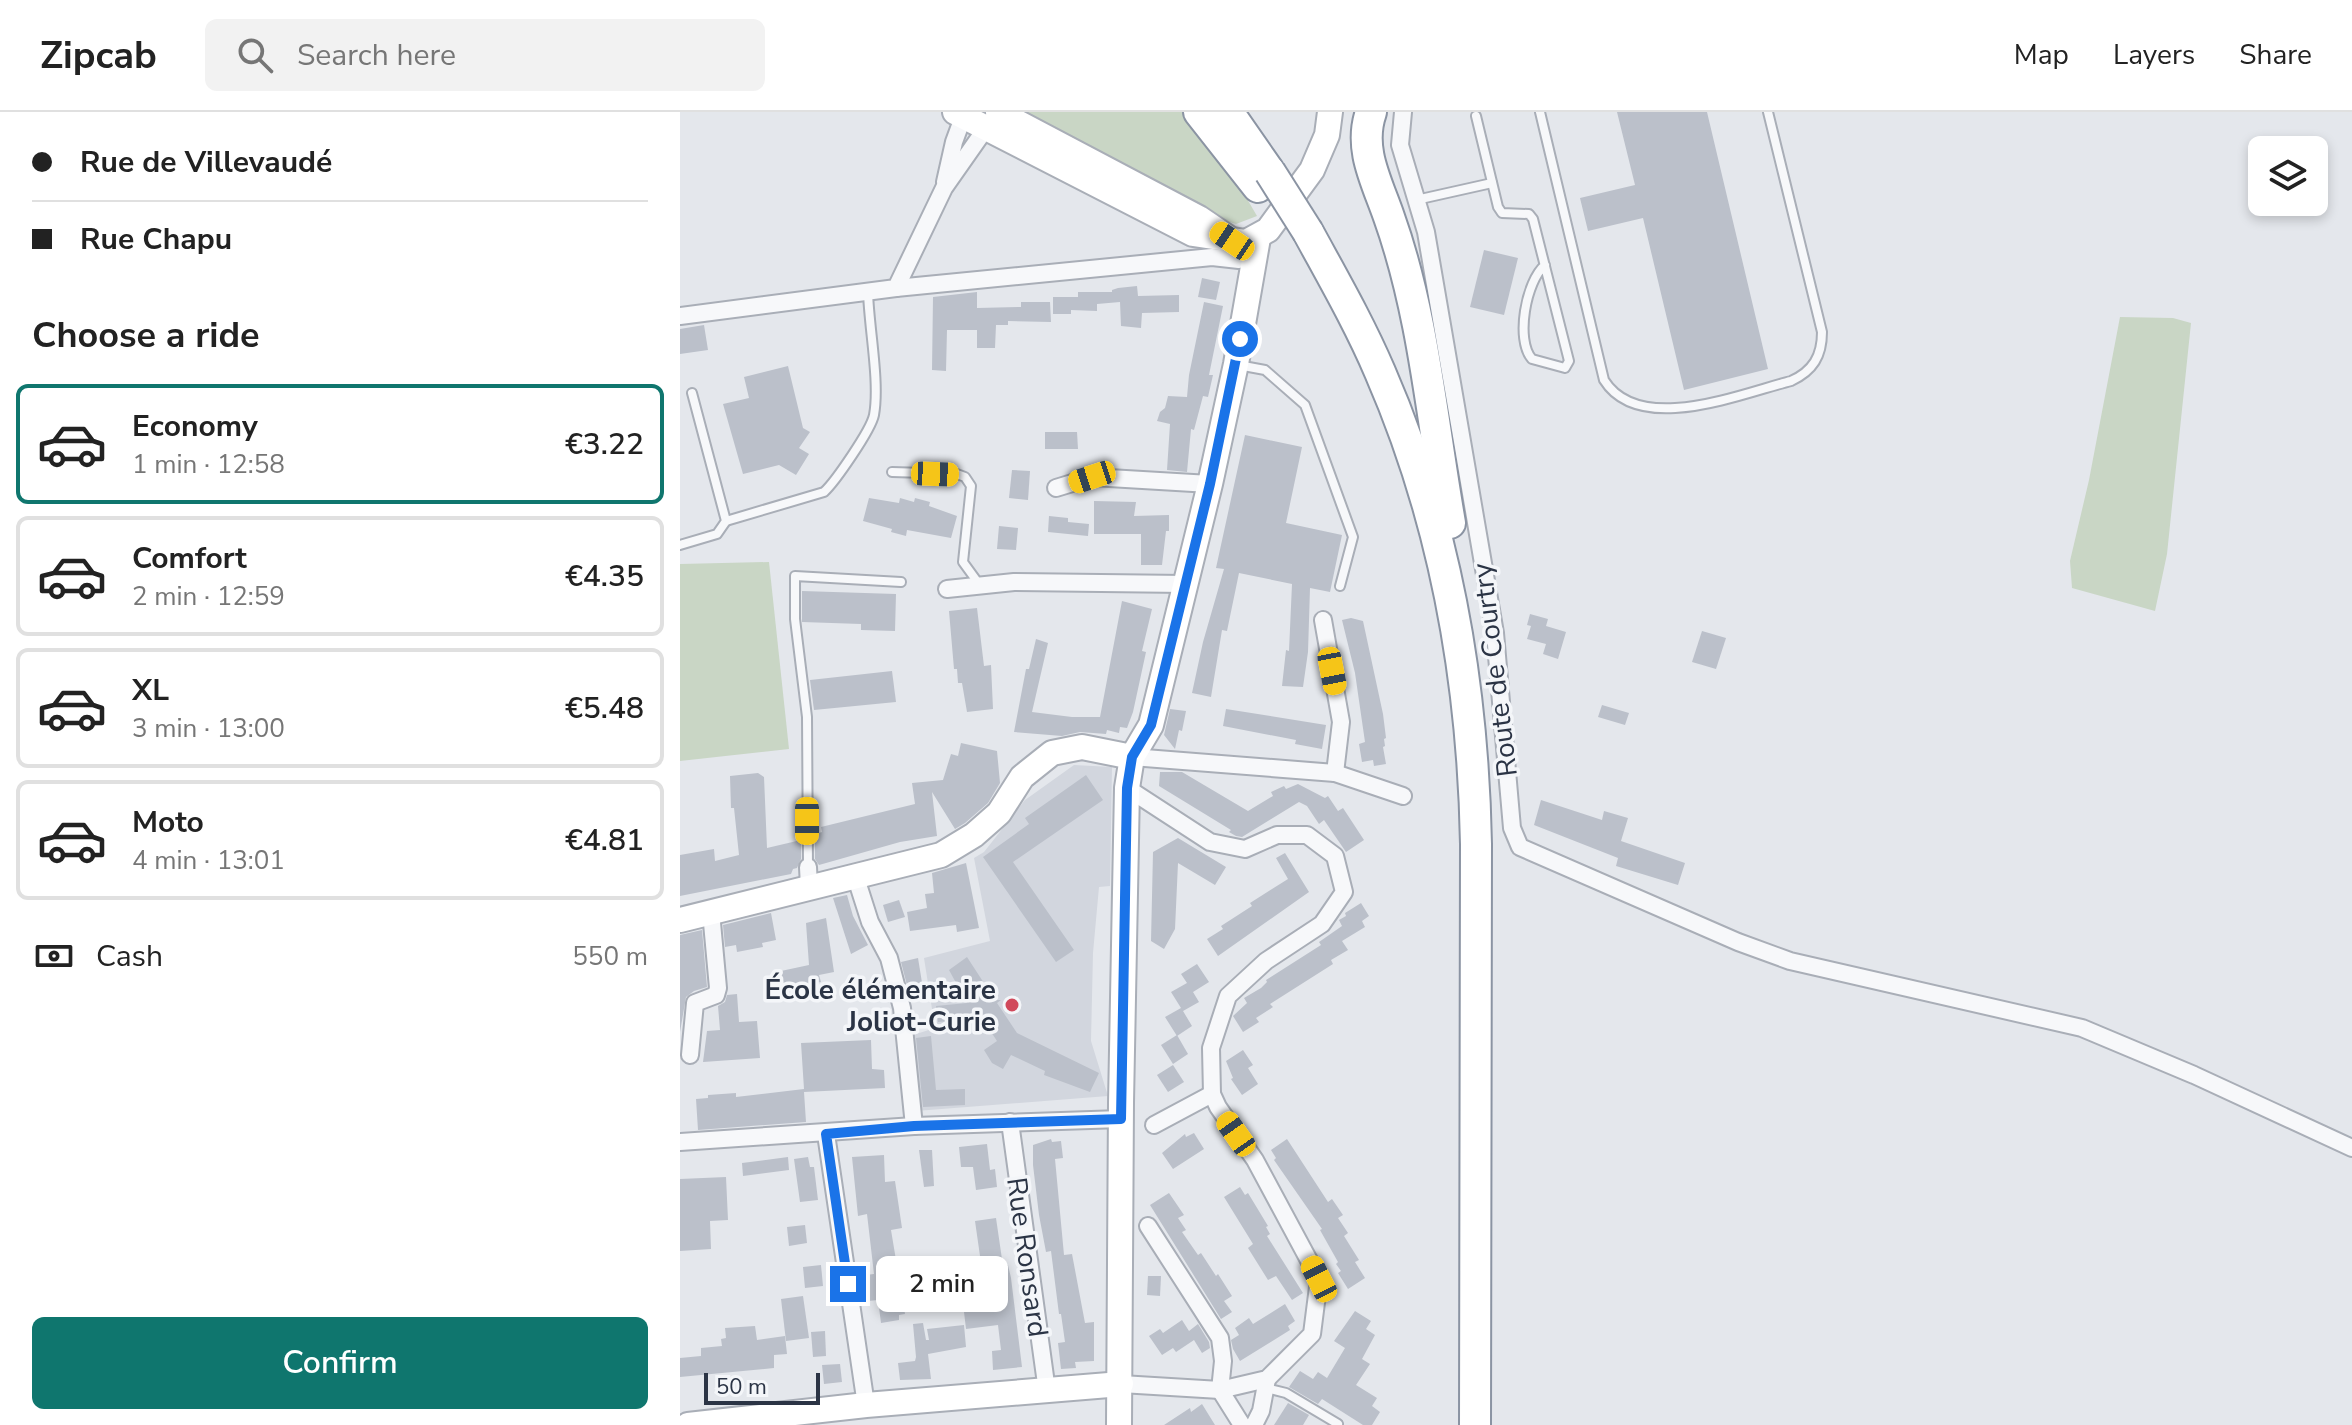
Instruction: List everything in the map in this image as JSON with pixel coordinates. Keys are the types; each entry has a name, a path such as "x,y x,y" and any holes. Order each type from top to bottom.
{"highway":[{"path":"1199,112 1264,180"},
{"path":"1228,112 1264,180 1363,334 1415,464 1444,564 1464,675 1475,771 1475,1425"},
{"path":"1371,112 1366,151 1404,263 1415,309 1469,631 1464,675"},
{"path":"1301,238 1357,366 1396,470 1426,570 1445,680 1454,768 1456,843 1455,1425"}],"street":[{"path":"680,316 868,291 1212,257 1236,250 1268,230 1312,170 1327,135 1330,112"},
{"path":"1312,170 1330,156 1337,145 1347,112"},
{"name":"Route de Courtry","path":"1403,112 1400,145 1426,232 1495,633 1504,754 1515,839 1520,847 1738,942 1790,961 2082,1028 2194,1075 2352,1148"},
{"path":"944,188 961,113 994,118 1193,234 1236,250"},
{"path":"896,288 944,188 994,118"},
{"path":"1119,1425 1127,788 1132,757 1151,725 1210,484 1236,364 1258,238"},
{"path":"1056,488 1092,477 1210,484"},
{"path":"947,589 1014,582 1186,584"},
{"path":"1323,620 1341,722 1335,773"},
{"path":"680,920 808,877 855,875 941,855 974,835 999,813 1022,777 1052,753 1082,747 1132,757 1335,773 1403,796"},
{"path":"1127,788 1210,842 1245,849 1277,835 1307,835 1335,856 1344,892 1322,924 1266,961 1228,996 1211,1048 1212,1094 1218,1107 1255,1160 1319,1279 1312,1334 1266,1383 1261,1411 1254,1425"},
{"path":"855,875 870,922 889,958 902,1008 914,1126"},
{"path":"690,1055 695,1003 716,995 718,988 711,912"},
{"path":"1154,1125 1212,1094"},
{"path":"680,1142 914,1126 1121,1119"},
{"name":"Rue Ronsard","path":"1010,1122 1047,1391"},
{"path":"826,1134 866,1405"},
{"path":"1148,1226 1220,1338 1223,1361 1220,1390 1241,1425"},
{"path":"688,1425 866,1405 1121,1384 1220,1390 1266,1383"}],"lane":[{"path":"1540,112 1604,380 1609,389 1624,400 1645,408 1669,410 1791,381 1809,370 1820,354 1822,332 1768,112"},
{"path":"1476,116 1502,213 1529,214 1533,219 1545,265 1569,361 1565,368 1532,359 1528,355 1522,331 1535,277 1545,265"},
{"path":"1415,200 1492,183"},
{"path":"680,545 717,534 726,521 824,492 834,483 874,418 874,367 868,291"},
{"path":"1236,364 1265,370 1305,405 1353,537 1340,586"},
{"path":"692,393 726,521"},
{"path":"892,472 957,474 965,477 971,486 963,562 980,585"},
{"path":"808,877 807,717 795,619 795,576 901,582"},
{"path":"1266,1383 1338,1424"}],"shaded area":[{"path":"1074,765 1112,767 1110,886 1099,887 1093,953 1091,1041 1108,1096 916,1111 910,1036 935,1028 924,958 990,941 974,858 984,852 1025,800"}],"green space":[{"path":"1015,112 1182,112 1226,163 1257,216 1236,224 1208,215"},
{"path":"2120,317 2173,318 2191,323 2167,554 2155,611 2072,588 2070,561"},
{"path":"769,562 789,749 680,761 680,564"}],"building":[{"path":"1617,112 1707,112 1768,369 1684,390 1643,218 1588,231 1580,198 1635,185"},
{"path":"1484,250 1518,258 1504,315 1470,307"},
{"path":"1202,278 1220,282 1216,300 1198,297"},
{"path":"1137,286 1138,296 1179,295 1179,312 1142,313 1141,328 1121,326 1120,302 1097,304 1097,311 1071,310 1071,314 1053,314 1053,297 1078,297 1078,292 1112,292 1118,288"},
{"path":"977,292 977,308 1021,307 1021,302 1050,302 1051,322 1008,321 1008,325 996,325 995,348 977,348 977,330 947,330 946,371 932,370 933,297"},
{"path":"1204,302 1223,306 1209,375 1213,375 1208,397 1203,396 1194,430 1191,429 1187,472 1167,470 1170,424 1157,421 1168,396 1187,397"},
{"path":"704,325 708,350 680,354 680,329"},
{"path":"788,366 803,428 810,432 799,448 809,454 796,475 779,465 743,474 723,404 749,398 744,377"},
{"path":"1045,432 1077,432 1078,449 1045,449"},
{"path":"1245,435 1302,447 1286,523 1342,535 1330,592 1310,588 1308,652 1303,687 1282,686 1286,650 1289,651 1292,584 1239,573 1227,631 1222,630 1211,697 1192,693 1224,569 1216,568"},
{"path":"1012,470 1030,471 1028,500 1009,498"},
{"path":"869,498 899,503 900,498 930,502 929,506 957,516 951,538 907,530 906,536 863,521"},
{"path":"1094,501 1136,502 1134,516 1169,515 1162,565 1141,565 1141,534 1094,534"},
{"path":"1049,516 1089,524 1088,536 1048,532"},
{"path":"999,526 1018,528 1016,550 997,549"},
{"path":"802,591 896,594 895,631 861,630 861,624 802,622"},
{"path":"1122,601 1152,609 1142,651 1146,652 1127,728 1120,727 1119,733 1107,730 1106,734 1080,732 1062,736 1014,732 1026,669 1029,669 1036,639 1048,643 1032,712 1100,717"},
{"path":"977,608 984,666 991,665 993,709 967,712 962,683 958,683 957,669 954,669 949,611"},
{"path":"1530,614 1548,619 1546,626 1566,632 1558,659 1543,654 1546,644 1527,639 1531,626 1527,625"},
{"path":"1351,618 1363,621 1383,714 1386,764 1374,766 1373,760 1362,762 1359,744 1365,742 1355,673 1342,620"},
{"path":"1702,631 1726,638 1716,669 1692,662"},
{"path":"892,671 896,702 814,710 810,680"},
{"path":"1602,705 1629,713 1625,725 1598,717"},
{"path":"1170,709 1186,711 1175,749 1164,735"},
{"path":"1226,709 1326,725 1322,749 1295,744 1296,740 1223,726"},
{"path":"961,743 997,751 1000,783 988,803 965,823 955,829 932,792 937,836 900,842 819,865 815,859 815,834 822,832 821,827 915,804 912,783 943,780 951,754 958,756"},
{"path":"1160,772 1182,772 1248,811 1273,796 1271,792 1298,784 1325,798 1328,796 1338,811 1343,808 1364,840 1346,852 1324,820 1319,824 1307,806 1299,802 1242,837 1236,836 1159,786"},
{"path":"758,773 764,777 767,848 801,840 801,859 797,868 791,874 680,896 680,855 714,849 715,861 739,855 734,808 731,808 730,776"},
{"path":"1086,775 1103,800 1013,862 1074,950 1056,962 983,857 1029,824 1025,818"},
{"path":"1541,800 1602,820 1604,811 1628,818 1621,841 1685,863 1678,885 1616,866 1618,858 1534,825"},
{"path":"1178,838 1226,867 1215,885 1178,863 1175,929 1164,949 1151,941 1153,852"},
{"path":"1285,853 1309,892 1218,956 1207,939 1252,906 1250,903 1288,879 1276,858"},
{"path":"966,863 979,928 957,932 956,925 910,931 907,912 927,908 925,894 934,893 932,873"},
{"path":"847,895 853,916 868,945 851,954 833,898"},
{"path":"899,900 905,917 888,922 883,905"},
{"path":"1361,903 1369,916 1362,921 1365,927 1342,941 1348,950 1331,960 1333,964 1270,1004 1273,1007 1256,1018 1259,1022 1243,1032 1233,1016 1247,1003 1244,998 1321,945 1319,942 1342,926 1339,920 1346,916 1345,913"},
{"path":"771,913 776,940 762,943 763,947 737,952 736,945 725,947 723,925"},
{"path":"826,918 834,972 819,975 821,982 785,989 781,971 809,965 806,923"},
{"path":"702,930 707,987 686,997 680,1032 680,935"},
{"path":"967,957 995,1000 1001,1000 997,1003 1017,1033 1099,1073 1090,1092 1044,1075 1045,1071 1011,1055 1003,1069 992,1063 984,1050 997,1041 978,1012 961,1020 938,1022 936,1006 967,1003 949,970"},
{"path":"918,958 924,995 910,997 901,962"},
{"path":"1197,964 1209,982 1193,992 1199,1002 1183,1011 1192,1026 1177,1036 1165,1017 1181,1008 1171,992 1187,983 1181,974"},
{"path":"737,994 739,1022 757,1021 760,1058 703,1062 707,1031 720,1030 718,1006 725,1002 727,995"},
{"path":"1177,1035 1188,1054 1173,1064 1161,1045"},
{"path":"931,1036 936,1090 965,1089 965,1105 923,1107 916,1038"},
{"path":"871,1040 872,1069 884,1070 885,1088 804,1092 806,1122 698,1130 696,1099 708,1098 708,1095 736,1093 736,1097 804,1089 801,1043"},
{"path":"1243,1050 1253,1065 1248,1068 1258,1084 1242,1095 1231,1079 1226,1061"},
{"path":"1173,1065 1184,1082 1168,1092 1157,1075"},
{"path":"1194,1133 1204,1149 1173,1169 1162,1153 1185,1134 1186,1137"},
{"path":"1051,1139 1052,1142 1061,1141 1063,1158 1055,1159 1064,1255 1072,1254 1085,1323 1094,1322 1094,1361 1075,1362 1076,1368 1061,1369 1058,1343 1065,1342 1051,1251 1046,1252 1039,1215 1033,1165 1033,1145"},
{"path":"1287,1139 1328,1202 1332,1199 1343,1215 1338,1218 1348,1233 1344,1236 1359,1260 1355,1262 1365,1278 1348,1289 1338,1273 1341,1271 1336,1264 1338,1262 1322,1229 1274,1160 1276,1158 1271,1150"},
{"path":"987,1144 990,1170 995,1169 997,1187 976,1190 973,1167 961,1167 959,1147"},
{"path":"919,1150 932,1150 934,1186 924,1187"},
{"path":"884,1155 885,1182 895,1181 902,1228 891,1230 905,1314 899,1315 899,1320 881,1323 878,1300 868,1301 865,1275 874,1274 867,1214 858,1216 852,1157"},
{"path":"788,1157 789,1170 743,1176 742,1163"},
{"path":"808,1157 810,1167 814,1167 818,1200 800,1202 794,1159"},
{"path":"726,1177 728,1220 710,1221 711,1249 680,1251 680,1179"},
{"path":"1240,1187 1245,1195 1248,1193 1268,1226 1270,1234 1267,1236 1303,1293 1292,1300 1276,1276 1268,1280 1248,1248 1253,1244 1224,1197"},
{"path":"1169,1193 1184,1215 1178,1218 1186,1230 1182,1232 1216,1276 1218,1274 1232,1296 1224,1301 1232,1312 1221,1319 1150,1205"},
{"path":"996,1218 1003,1266 1008,1265 1011,1278 1022,1367 993,1370 992,1351 1001,1350 998,1325 966,1329 964,1312 972,1311 971,1304 982,1303 975,1221"},
{"path":"805,1225 807,1243 789,1246 787,1227"},
{"path":"821,1265 823,1286 805,1288 803,1267"},
{"path":"1148,1276 1161,1276 1160,1296 1147,1295"},
{"path":"803,1296 809,1338 786,1341 781,1299"},
{"path":"1285,1304 1295,1321 1288,1326 1290,1330 1240,1361 1231,1340 1239,1335 1235,1328 1249,1318 1253,1324"},
{"path":"1355,1311 1371,1321 1366,1329 1375,1335 1362,1359 1370,1364 1356,1385 1377,1398 1372,1406 1380,1412 1372,1425 1363,1425 1322,1399 1318,1404 1289,1387 1300,1371 1313,1379 1318,1372 1327,1378 1345,1348 1334,1341"},
{"path":"1182,1320 1189,1331 1198,1324 1210,1348 1202,1353 1194,1340 1176,1352 1173,1348 1162,1355 1149,1336 1160,1329 1163,1333"},
{"path":"923,1323 926,1340 929,1340 927,1329 964,1325 966,1347 928,1354 931,1379 900,1380 898,1363 915,1361 916,1357 913,1324"},
{"path":"755,1326 757,1340 785,1336 787,1354 774,1355 774,1368 680,1377 680,1358 701,1356 701,1348 722,1346 721,1339 726,1338 725,1328"},
{"path":"825,1331 826,1356 813,1357 811,1332"},
{"path":"840,1364 842,1382 824,1384 822,1365"},
{"path":"1288,1403 1309,1415 1303,1425 1274,1425"},
{"path":"1202,1404 1215,1425 1164,1425 1190,1408 1191,1412"}],"place":[{"name":"École élémentaire Joliot-Curie","path":"1012,1005"}],"route":[{"path":"848,1284 826,1134 914,1126 1121,1119 1127,788 1132,757 1151,725 1210,484 1240,339"}]}
